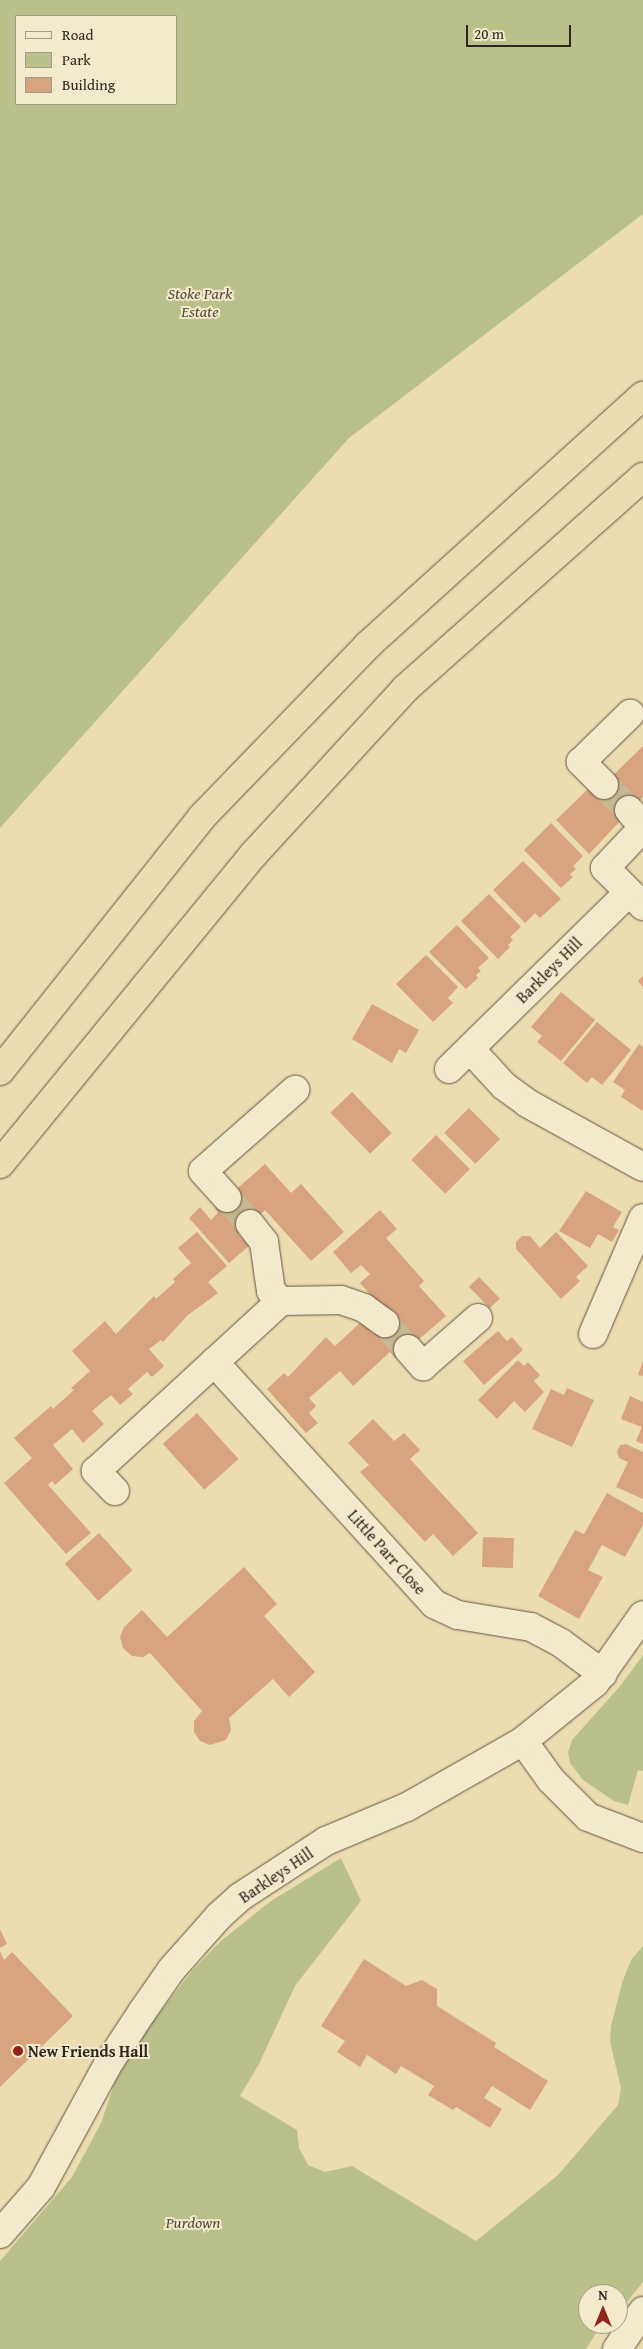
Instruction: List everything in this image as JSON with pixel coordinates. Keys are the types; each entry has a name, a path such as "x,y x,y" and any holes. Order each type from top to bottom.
{"highway":[{"path":"0,1071 202,817 368,645 643,396"},
{"path":"0,1164 254,854 405,689 643,477"}],"street":[{"path":"604,785 581,762 630,714"},
{"name":"Barkleys Hill","path":"449,1069 636,899 605,868 640,831 639,822 629,810"},
{"path":"470,1049 504,1086 527,1103 643,1166"},
{"path":"227,1198 203,1171 294,1090"},
{"path":"593,1334 643,1218"},
{"path":"250,1224 264,1242 271,1291 281,1301"},
{"path":"115,1491 96,1471 281,1301 341,1300 364,1308 385,1323"},
{"path":"408,1349 423,1366 478,1318"},
{"name":"Little Parr Close","path":"214,1362 434,1604 458,1615 531,1627 561,1643 603,1674"},
{"name":"Barkleys Hill","path":"0,2234 41,2187 108,2064 142,2012 172,1969 219,1916 240,1897 326,1841 407,1807 523,1741 603,1674 643,1615"},
{"path":"523,1741 551,1780 588,1817 643,1838"},
{"path":"617,2349 643,2311"}],"green space":[{"name":"Stoke Park Estate","path":"0,0 643,0 643,214 349,438 0,828"},
{"path":"643,1655 643,1771 638,1770 628,1805 614,1801 583,1780 570,1763 568,1752 572,1740 621,1685"},
{"name":"Purdown","path":"341,1858 361,1901 295,1986 259,2064 240,2096 297,2130 299,2148 308,2165 325,2172 352,2166 476,2241 558,2175 618,2105 621,2088 610,2042 611,2026 622,1983 631,1960 643,1946 643,2282 628,2301 628,2284 578,2284 578,2334 596,2334 586,2349 0,2349 0,2261 72,2177 101,2123 115,2082 144,2033 192,1971 222,1940 271,1901"}],"building":[{"path":"643,746 643,797 589,854 556,820 591,786 596,792"},
{"path":"551,823 583,856 573,866 576,869 570,874 573,877 561,888 524,850"},
{"path":"523,861 561,899 540,918 535,913 525,923 493,890"},
{"path":"489,894 521,927 510,937 513,940 508,945 510,947 498,959 461,921"},
{"path":"457,925 489,958 478,968 481,971 476,975 478,978 466,989 429,952"},
{"path":"426,955 458,987 448,998 453,1003 433,1022 396,984"},
{"path":"643,976 643,987 638,981"},
{"path":"561,992 595,1020 561,1061 537,1042 542,1036 531,1027"},
{"path":"372,1004 419,1030 406,1053 399,1049 392,1063 352,1039"},
{"path":"597,1022 631,1050 602,1085 592,1077 587,1083 563,1063"},
{"path":"639,1044 643,1047 643,1111 621,1097 625,1090 613,1082"},
{"path":"352,1092 392,1133 370,1154 330,1113"},
{"path":"469,1108 500,1139 475,1164 444,1133"},
{"path":"436,1135 470,1169 445,1194 411,1160"},
{"path":"265,1164 291,1193 301,1184 344,1232 311,1261 265,1210 238,1234 249,1246 229,1263 189,1218 200,1207 211,1220 218,1213 215,1208"},
{"path":"586,1191 622,1212 613,1227 619,1230 612,1242 598,1234 590,1248 559,1231"},
{"path":"380,1210 397,1229 386,1238 424,1281 419,1286 446,1316 396,1359 390,1352 353,1386 340,1371 309,1398 316,1406 309,1413 318,1423 306,1433 267,1389 284,1373 288,1377 326,1337 335,1346 362,1321 373,1334 396,1314 392,1310 387,1314 360,1283 370,1274 361,1265 351,1273 333,1252"},
{"path":"197,1232 227,1266 208,1282 218,1293 188,1315 163,1342 161,1340 149,1349 164,1366 152,1377 147,1372 128,1389 133,1394 120,1405 111,1395 92,1411 104,1424 83,1443 72,1429 53,1445 73,1469 55,1485 52,1481 48,1485 91,1533 66,1554 4,1483 32,1458 14,1438 51,1406 53,1409 74,1390 71,1388 90,1371 72,1351 105,1321 116,1334 154,1296 156,1299 175,1282 173,1279 191,1263 178,1248"},
{"path":"556,1232 588,1266 576,1277 580,1281 561,1299 516,1249 516,1242 522,1236 530,1236 540,1248"},
{"path":"479,1277 500,1299 490,1308 469,1287"},
{"path":"498,1331 507,1341 512,1337 523,1350 484,1385 463,1361"},
{"path":"518,1360 524,1366 528,1362 540,1375 534,1381 544,1392 525,1412 514,1401 497,1419 478,1400"},
{"path":"643,1361 643,1376 638,1375"},
{"path":"567,1388 594,1400 572,1447 532,1429 551,1389 564,1395"},
{"path":"630,1396 643,1402 643,1444 636,1441 642,1427 621,1419"},
{"path":"197,1413 238,1459 204,1490 163,1444"},
{"path":"373,1419 394,1441 404,1433 420,1450 410,1459 478,1533 453,1556 433,1534 425,1542 360,1472 369,1465 348,1443"},
{"path":"626,1444 643,1452 643,1499 616,1487 628,1462 619,1458 617,1452 620,1445"},
{"path":"607,1493 643,1513 643,1525 625,1557 602,1545 588,1570 603,1577 579,1619 538,1596 575,1530 584,1534"},
{"path":"99,1533 132,1570 98,1601 65,1564"},
{"path":"483,1537 514,1538 513,1568 482,1567"},
{"path":"244,1567 277,1604 264,1616 315,1672 289,1697 273,1679 229,1718 231,1730 226,1740 210,1745 200,1741 194,1732 194,1721 202,1711 150,1653 143,1657 132,1656 123,1648 120,1637 124,1627 142,1610 167,1637"},
{"path":"0,1929 7,1944 0,1948"},
{"name":"New Friends Hall","path":"0,1951 4,1960 12,1952 73,2016 0,2087"},
{"path":"364,1959 406,1986 422,1980 437,1989 437,2006 496,2043 494,2047 548,2081 530,2110 492,2086 484,2098 502,2109 490,2128 456,2107 453,2110 428,2095 434,2086 401,2066 396,2074 367,2055 360,2067 337,2052 345,2041 321,2026"}],"tunnel":[{"path":"604,785 629,810"},
{"path":"227,1198 250,1224"},
{"path":"385,1323 408,1349"}],"place":[{"name":"New Friends Hall","path":"18,2051"}]}
